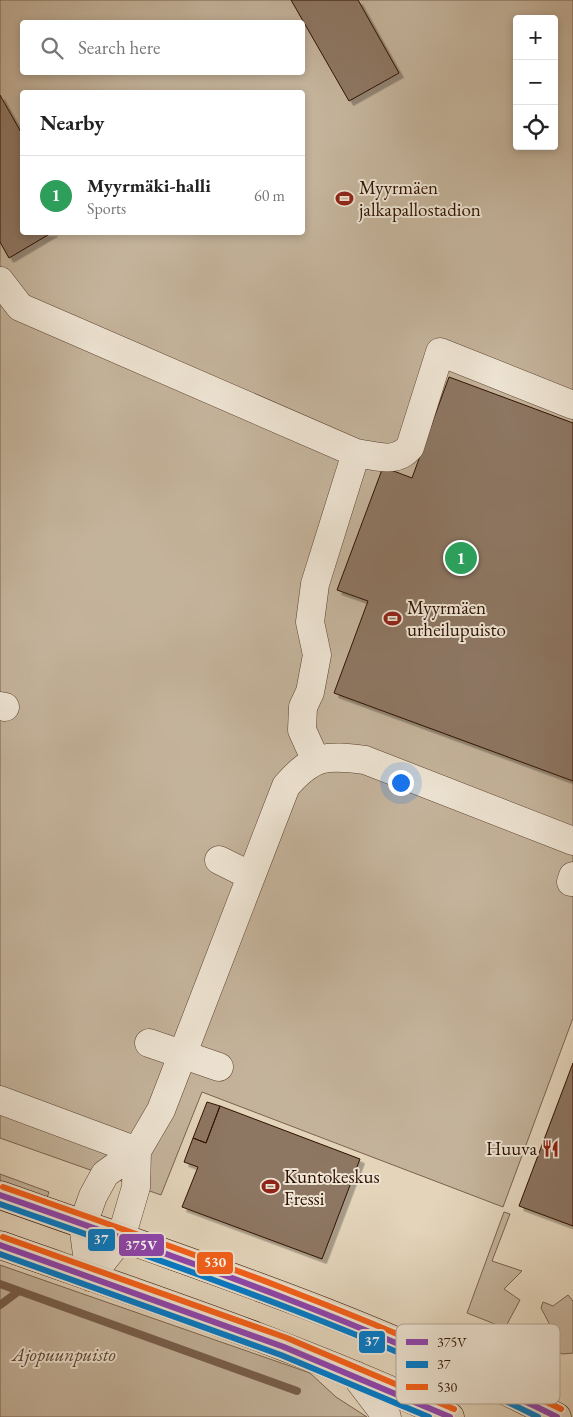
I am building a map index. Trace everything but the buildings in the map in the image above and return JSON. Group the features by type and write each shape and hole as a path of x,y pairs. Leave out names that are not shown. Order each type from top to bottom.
{"main road":[{"path":"0,1195 235,1277 396,1341"},
{"path":"0,1245 355,1375 396,1393"},
{"path":"421,1404 450,1417"},
{"path":"532,1404 557,1417"}],"street":[{"path":"0,281 20,307 356,453 393,459 403,455 410,447 440,352 573,405"},
{"path":"316,761 302,730 303,708 310,692 316,655 310,622 314,584 356,453"},
{"path":"90,1277 83,1224 93,1196 105,1174 137,1151 161,1110 286,786 302,768 316,761 339,757 365,760 573,840"},
{"path":"219,860 252,876"},
{"path":"149,1043 219,1067"},
{"path":"0,1100 137,1151"},
{"path":"90,1277 121,1238 136,1187 137,1151"},
{"path":"355,1375 387,1417"}],"green space":[{"name":"Myyrmäen urheilupuisto","path":"0,0 573,0 573,1018 503,1207 202,1092 161,1195 0,1138"},
{"path":"0,1174 49,1192 47,1198 0,1181"},
{"path":"504,1212 510,1214 492,1261 522,1271 504,1289 520,1300 507,1324 495,1324 467,1313"},
{"name":"Ajopuunpuisto","path":"0,1265 310,1373 336,1397 367,1417 0,1417"},
{"path":"568,1295 573,1301 573,1353 560,1353 560,1324 550,1324 541,1308 543,1302 553,1306"}],"waterway":[{"path":"0,1284 297,1391"},
{"path":"0,1305 19,1291"}],"transit line":[{"name":"530","path":"3,1187 285,1289 396,1334"},
{"name":"375V","path":"0,1195 282,1297 396,1343"},
{"name":"37","path":"0,1204 205,1277 396,1351"},
{"name":"530","path":"3,1237 287,1338 396,1384"},
{"name":"375V","path":"0,1245 284,1347 396,1394"},
{"name":"37","path":"0,1254 281,1355 396,1403"},
{"name":"37","path":"398,1404 429,1417"},
{"name":"375V","path":"419,1404 450,1417"},
{"name":"530","path":"442,1404 454,1409"},
{"name":"37","path":"512,1404 538,1417"},
{"name":"375V","path":"530,1404 557,1417"},
{"name":"530","path":"551,1404 561,1409"}],"place":[{"name":"Myyrmäen jalkapallostadion","path":"345,198"},
{"name":"Myyrmäki-halli","path":"461,558"},
{"name":"Myyrmäen urheilupuisto","path":"393,618"},
{"name":"Huuva","path":"551,1148"},
{"name":"Kuntokeskus Fressi","path":"270,1187"}]}
